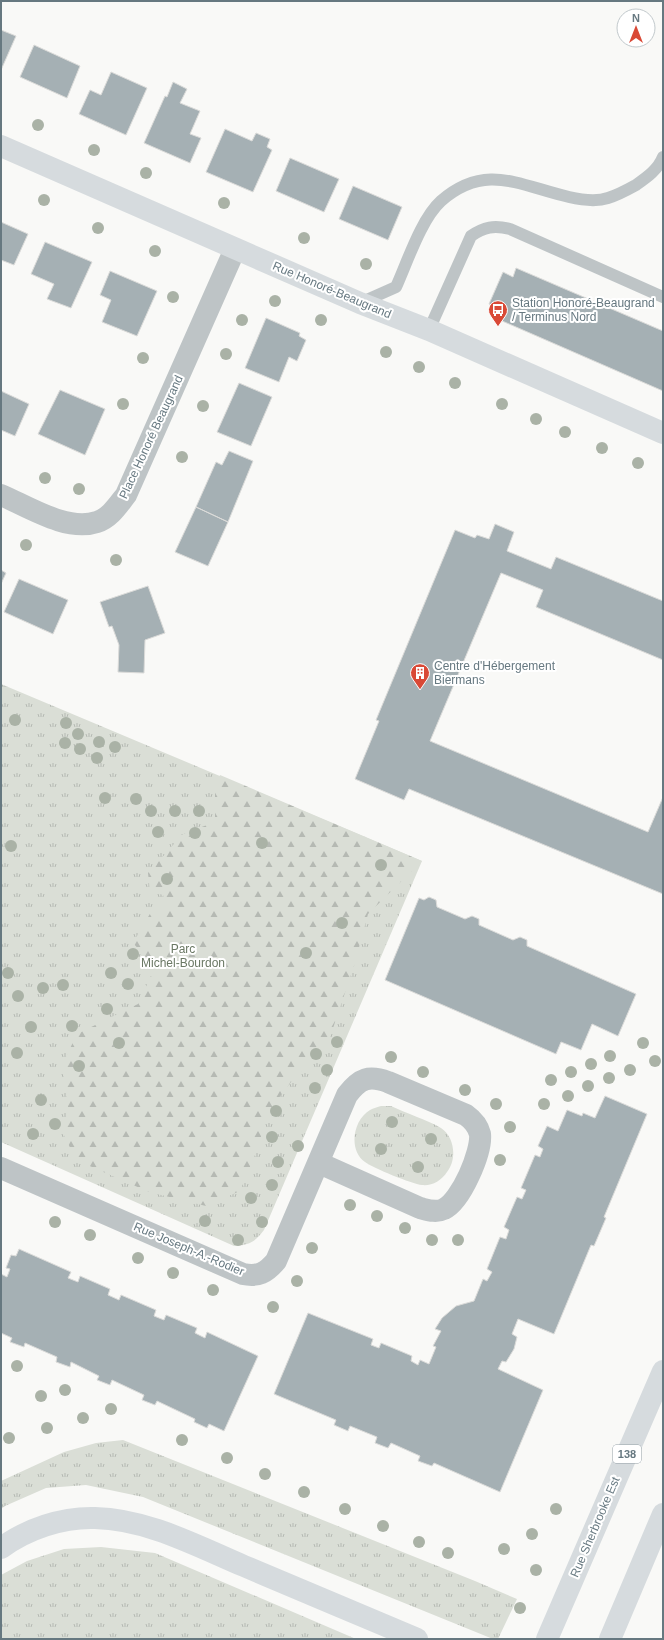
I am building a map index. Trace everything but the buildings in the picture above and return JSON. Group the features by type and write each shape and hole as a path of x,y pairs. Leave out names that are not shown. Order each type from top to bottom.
{"main road":[{"name":"Rue Honoré-Beaugrand","path":"1,146 235,249 360,303 429,330 663,433"},
{"name":"Rue Sherbrooke Est","path":"547,1639 663,1370"},
{"path":"610,1639 663,1514"},
{"path":"1,1548 30,1532 64,1521 94,1518 130,1522 179,1538 417,1639"}],"street":[{"name":"Place Honoré Beaugrand","path":"1,495 61,522 79,525 98,522 114,511 126,495 235,249"},
{"name":"Rue Joseph-A.-Rodier","path":"1,1168 243,1274 253,1276 262,1274 276,1261 347,1095 355,1084 365,1079 377,1078 388,1082 466,1115 474,1122 479,1133 480,1144 474,1163 458,1196 451,1205 442,1210 432,1211 420,1208 318,1163"}],"lane":[{"path":"360,303 396,287 423,227 440,202 460,187 482,180 506,180 584,200 608,199 627,190 648,177 663,158"},
{"path":"429,330 471,236 488,227 498,226 510,228 663,297"}],"green space":[{"name":"Parc Michel-Bourdon","path":"1,684 422,861 264,1230 251,1242 244,1245 234,1246 1,1142"},
{"path":"220,775 422,861 368,914 354,966 328,1043 291,1082 264,1117 260,1143 240,1191 206,1206 149,1192 76,1160 63,1133 68,1106 62,1065 77,1034 138,1004 155,967 133,943 151,912 166,906 163,895 150,891 148,873 183,834 215,822 215,789"},
{"path":"381,1106 391,1106 429,1122 446,1132 452,1143 453,1155 450,1167 445,1175 433,1184 417,1184 376,1168 365,1162 360,1157 356,1150 355,1143 356,1128 364,1115 371,1109"},
{"path":"123,1440 517,1599 498,1639 493,1639 143,1497 86,1485 46,1488 1,1509 1,1481 64,1452 96,1443"},
{"path":"101,1547 155,1553 356,1639 1,1639 1,1575 27,1561 64,1549"}],"place":[{"name":"Station Honoré-Beaugrand / Terminus Nord","path":"498,327"},
{"name":"Centre d'Hébergement Biermans","path":"420,690"}]}
